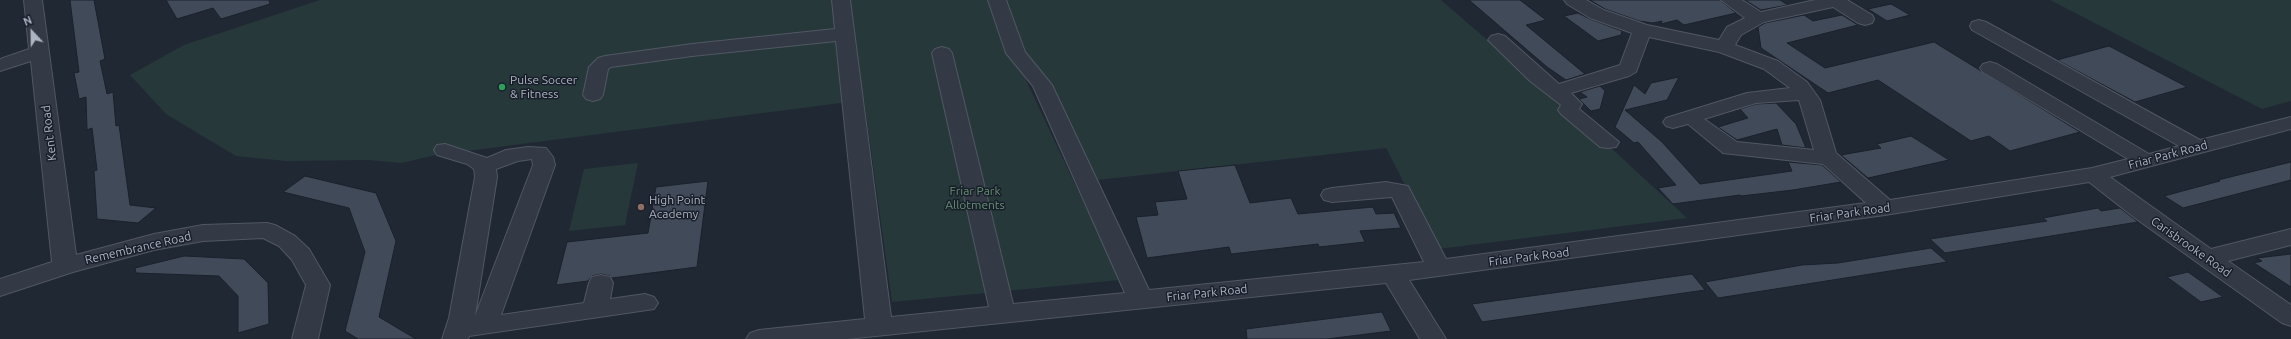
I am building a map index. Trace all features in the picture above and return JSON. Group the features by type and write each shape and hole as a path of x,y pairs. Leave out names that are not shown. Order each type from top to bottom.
{"street":[{"name":"Kent Road","path":"33,0 65,266"},
{"path":"841,0 879,326"},
{"path":"997,0 1016,53 1042,85 1141,300"},
{"path":"1573,0 1597,14 1642,30 1724,46 1771,65 1788,76 1810,100 1824,149 1829,158 1885,208"},
{"path":"1730,0 1758,18"},
{"path":"1724,46 1734,31 1758,18 1835,1 1865,19"},
{"path":"1979,26 2198,148"},
{"path":"1556,91 1622,72 1629,68 1642,30"},
{"path":"593,95 599,67 605,62 692,50 845,34"},
{"path":"1498,40 1537,77 1572,104 1568,110 1608,142"},
{"path":"0,65 39,52"},
{"path":"942,53 1003,313"},
{"path":"1990,68 2146,161"},
{"path":"1673,122 1754,97 1805,93"},
{"name":"Friar Park Road","path":"759,339 1393,274 1885,208 2093,175 2291,123"},
{"path":"1698,124 1731,148 1777,152 1812,158 1829,158"},
{"path":"445,150 475,158 485,166"},
{"path":"484,326 544,165 542,157 538,153 528,153 514,155 485,166"},
{"path":"485,166 485,184 469,282 457,334 484,326 645,303"},
{"name":"Carisbrooke Road","path":"2093,175 2291,317"},
{"path":"1332,195 1386,189 1400,191 1439,268"},
{"name":"Remembrance Road","path":"0,288 65,266 154,242 203,233 267,230 287,241 301,255 318,285 305,339"},
{"path":"2207,258 2291,237"},
{"path":"1393,274 1433,339"},
{"path":"596,310 601,283"}],"green space":[{"name":"Pulse Soccer & Fitness","path":"320,0 993,0 1016,65 1025,78 1120,280 892,302 864,100 436,155 401,163 369,160 286,161 236,156 166,114 130,75 184,45"},
{"path":"1002,0 1441,0 1586,125 1687,218 1438,249 1386,148 1097,180 1041,74 1023,52"},
{"path":"2050,0 2291,0 2291,101 2262,109"},
{"path":"638,163 625,225 569,231 584,169"}],"building":[{"path":"70,0 94,0 105,59 100,61 107,94 113,92 116,126 119,125 130,205 156,208 138,223 97,219 94,171 97,170 92,128 87,130 86,97 79,99 74,73 79,72"},
{"path":"166,0 269,0 270,4 221,19 213,8 177,19"},
{"path":"1469,0 1520,0 1546,20 1526,25 1585,74 1566,80 1547,67"},
{"path":"1590,0 1720,0 1736,13 1684,25 1677,20 1661,24 1662,21 1653,23 1639,21 1605,9"},
{"path":"1745,0 1780,0 1788,5 1761,10"},
{"path":"1891,4 1910,15 1887,21 1868,9"},
{"path":"1578,13 1622,31 1621,35 1598,41 1564,16"},
{"path":"1804,15 1813,21 1842,15 1858,25 1787,43 1825,68 1934,42 2080,132 2010,151 1989,136 1971,141 1878,80 1828,93 1761,48 1758,27 1765,23"},
{"path":"2109,46 2187,87 2135,102 2057,60"},
{"path":"1679,77 1667,100 1625,110 1662,142 1700,184 1792,171 1788,162 1822,165 1841,182 1793,190 1673,204 1658,188 1676,185 1638,142 1634,143 1615,127 1634,85 1645,94 1651,83"},
{"path":"1600,86 1605,91 1600,109 1591,111 1579,99 1587,97 1580,92"},
{"path":"1776,103 1796,124 1806,148 1782,145 1777,129 1737,140 1718,127 1748,118 1740,109 1756,104"},
{"path":"1911,136 1949,160 1868,178 1841,155 1881,148 1877,144"},
{"path":"2291,162 2291,180 2183,208 2164,196 2220,181 2218,180"},
{"path":"1235,165 1250,203 1291,198 1298,214 1373,207 1376,214 1394,213 1401,228 1360,231 1365,242 1319,247 1318,244 1231,254 1229,247 1147,258 1136,217 1158,215 1155,202 1187,199 1178,171"},
{"path":"305,176 376,193 396,241 379,317 416,339 358,339 345,331 365,252 349,208 283,192"},
{"path":"708,181 697,267 612,278 601,274 592,276 588,281 556,285 567,242 648,233 656,187"},
{"path":"2098,208 2101,211 2120,208 2138,222 1945,253 1930,239 2047,221 2043,218"},
{"path":"1931,248 1947,262 1718,298 1705,282 1802,265 1838,263"},
{"path":"2291,254 2291,287 2254,263 2262,261 2257,258"},
{"path":"184,256 244,259 268,283 269,324 238,333 238,296 219,276 136,273 135,268"},
{"path":"2188,272 2223,297 2201,302 2167,277"},
{"path":"1692,274 1705,290 1482,322 1472,304"},
{"path":"1382,312 1391,331 1327,339 1247,339 1246,329"}],"place":[{"name":"Pulse Soccer & Fitness","path":"502,87"},
{"name":"High Point Academy","path":"641,207"}],"park label":[{"name":"Friar Park Allotments","path":"975,198"}]}
